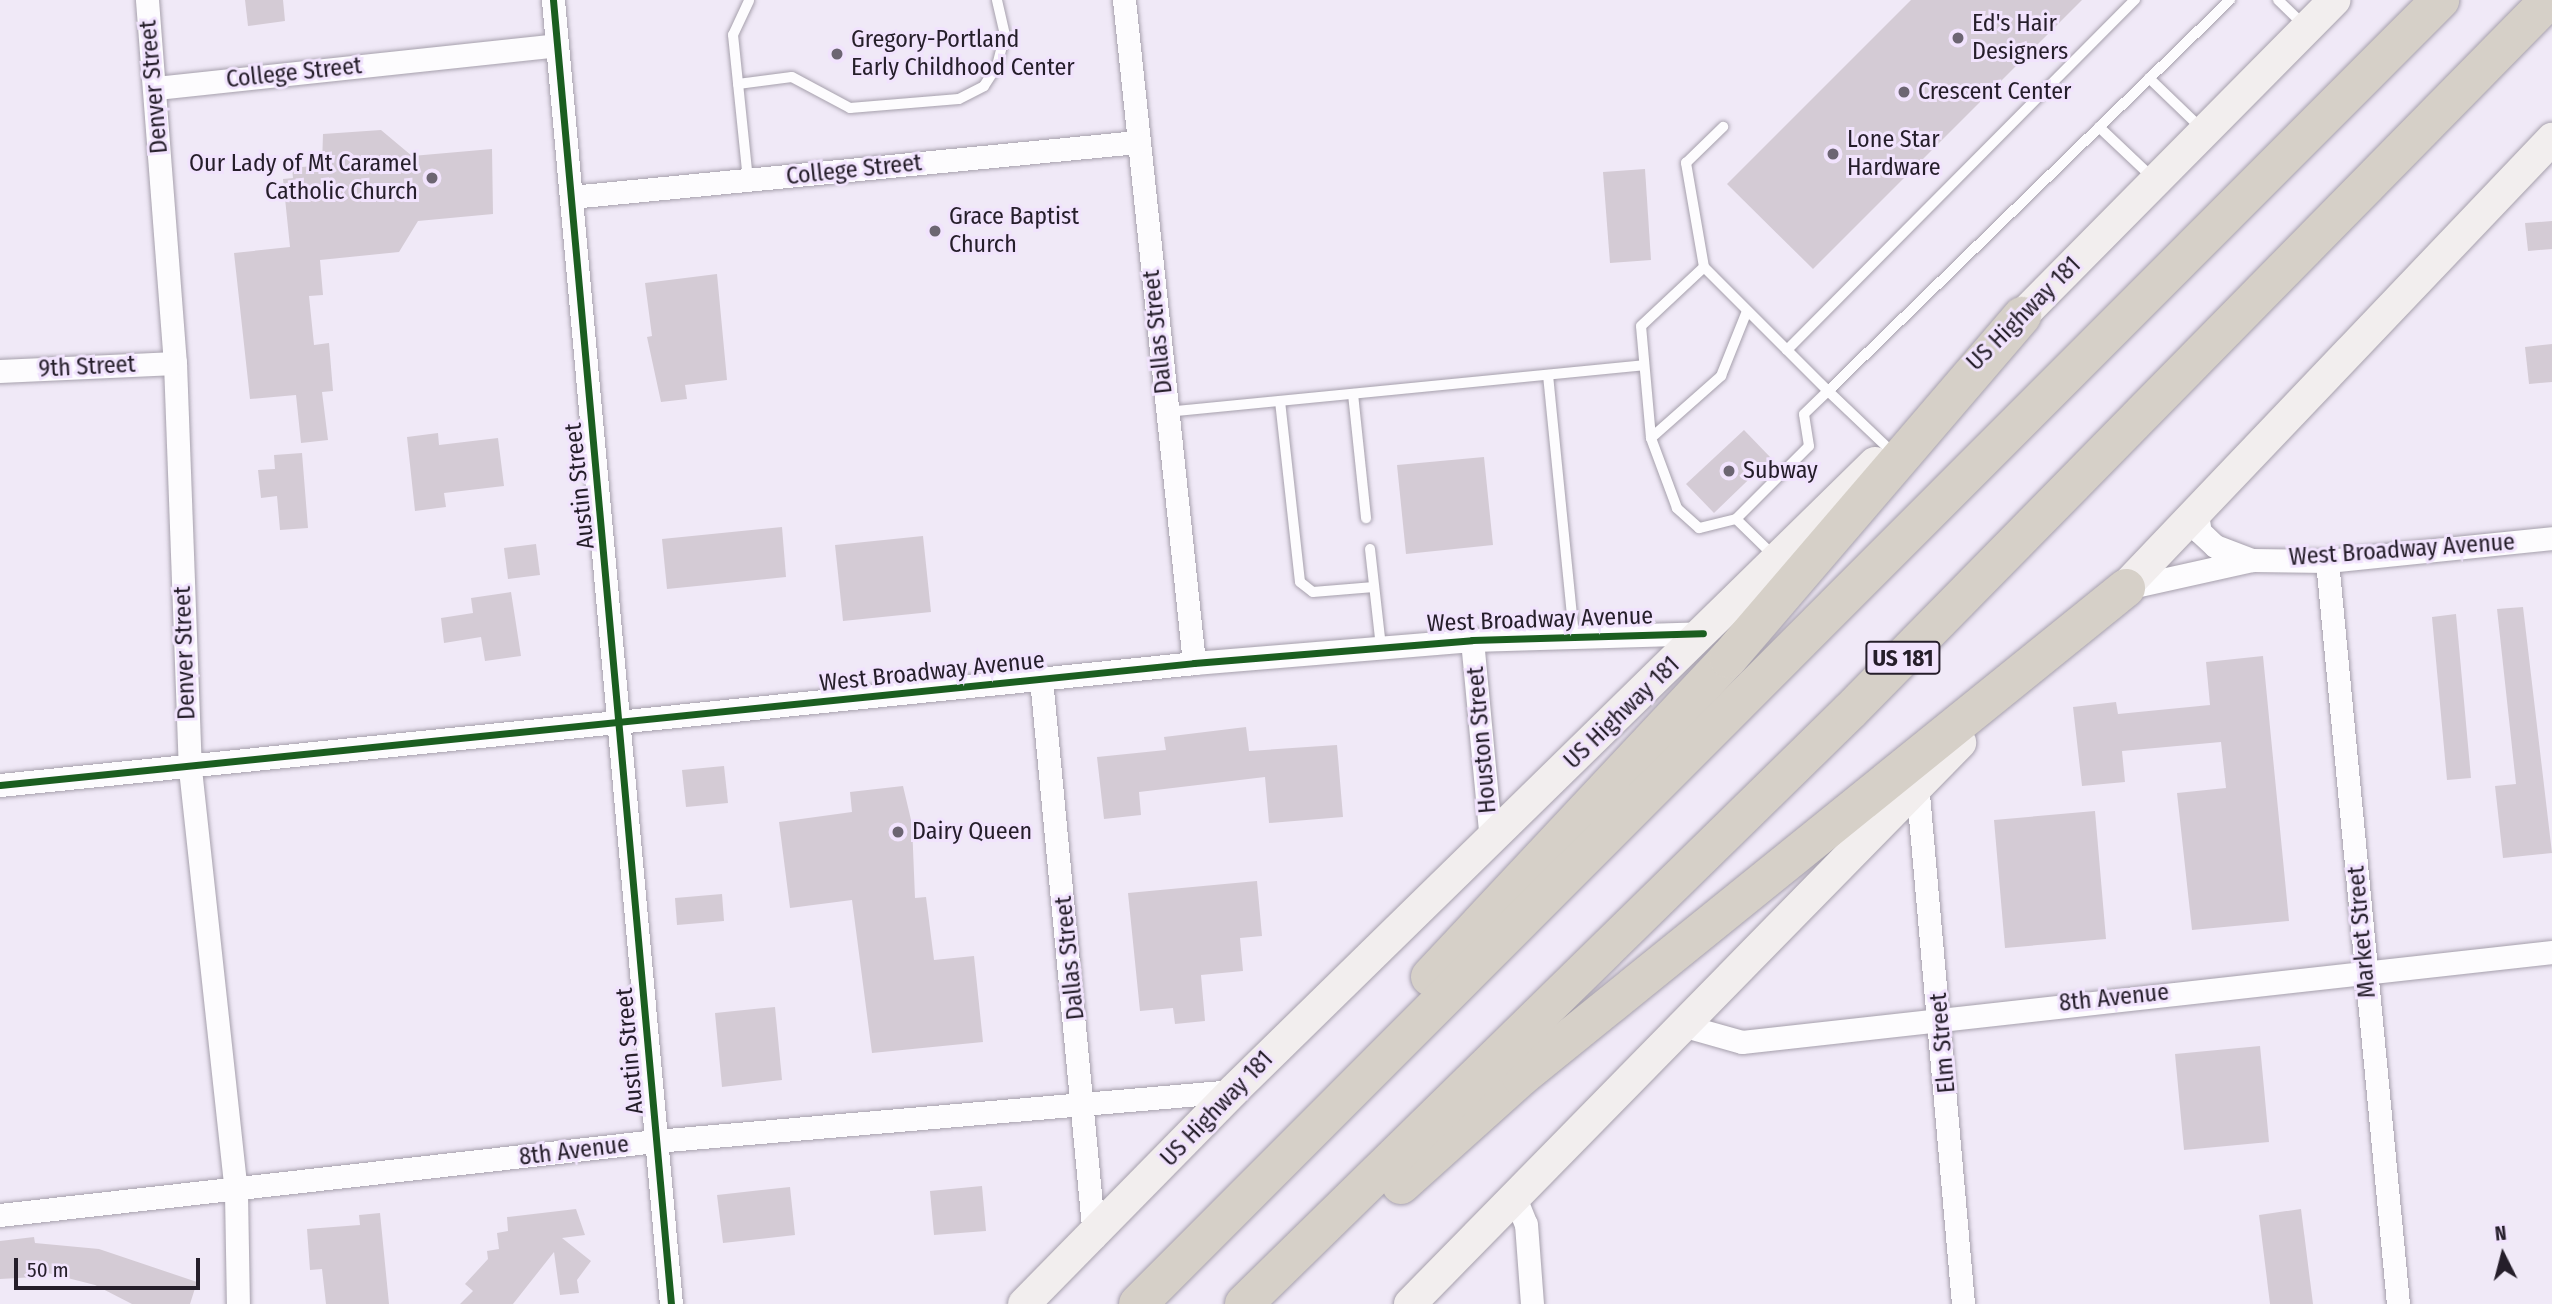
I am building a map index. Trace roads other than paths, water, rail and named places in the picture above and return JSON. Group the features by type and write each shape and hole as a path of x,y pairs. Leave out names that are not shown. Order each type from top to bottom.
{"highway":[{"path":"1138,1304 2440,0"},
{"name":"US 181","path":"1244,1304 1850,711 2549,0"},
{"path":"1124,1304 1728,659 2022,316"},
{"path":"1270,1304 1521,1077 2126,588"}],"main road":[{"name":"US Highway 181","path":"1024,1304 1094,1237 1233,1091 1703,634 1889,449 2335,0"},
{"path":"1410,1304 1678,1024 1917,783 2126,588 2552,139"}],"street":[{"name":"Denver Street","path":"147,0 156,88 175,363 190,769 236,1193 237,1304"},
{"name":"Austin Street","path":"553,0 622,726 671,1304"},
{"name":"Dallas Street","path":"1124,0 1194,663"},
{"name":"College Street","path":"156,88 557,45"},
{"name":"College Street","path":"571,197 1137,142"},
{"name":"9th Street","path":"0,371 175,363"},
{"name":"West Broadway Avenue","path":"2197,514 2200,532 2215,546 2252,560"},
{"name":"West Broadway Avenue","path":"2126,588 2252,560 2327,561 2552,538"},
{"name":"Market Street","path":"2327,561 2398,1304"},
{"name":"West Broadway Avenue","path":"0,785 622,726 1194,663 1472,640 1703,634"},
{"name":"Houston Street","path":"1472,640 1491,841"},
{"name":"Dallas Street","path":"1041,679 1085,1100 1094,1237"},
{"name":"Elm Street","path":"1917,783 1941,1015 1963,1304"},
{"name":"8th Avenue","path":"1678,1024 1742,1042 1941,1015 2552,952"},
{"name":"8th Avenue","path":"0,1215 236,1193 656,1141 1085,1100 1233,1091"},
{"path":"1514,1195 1526,1224 1532,1304"}],"lane":[{"path":"748,180 733,35 749,0"},
{"path":"738,84 792,78 850,108 959,99 984,86 997,66 1005,35 997,0"},
{"path":"1787,350 2134,0"},
{"path":"1704,267 1640,326 1651,438 1677,508 1699,528 1736,519 1809,446 1804,414 2230,0"},
{"path":"2278,0 2307,28"},
{"path":"2149,78 2205,132"},
{"path":"1723,127 1686,163 1704,267 1889,449"},
{"path":"2099,127 2156,181"},
{"path":"1651,438 1721,376 1747,311"},
{"path":"1166,412 1644,365"},
{"path":"1548,375 1574,637"},
{"path":"1353,394 1366,518"},
{"path":"1280,401 1300,582 1312,592 1374,587"},
{"path":"1736,519 1778,559"},
{"path":"1370,549 1381,648"}],"place":[{"name":"Ed's Hair Designers","path":"1958,38"},
{"name":"Gregory-Portland Early Childhood Center","path":"837,54"},
{"name":"Crescent Center","path":"1904,92"},
{"name":"Lone Star Hardware","path":"1833,154"},
{"name":"Our Lady of Mt Caramel Catholic Church","path":"432,178"},
{"name":"Grace Baptist Church","path":"935,231"},
{"name":"Subway","path":"1729,471"},
{"name":"Dairy Queen","path":"898,832"}]}
